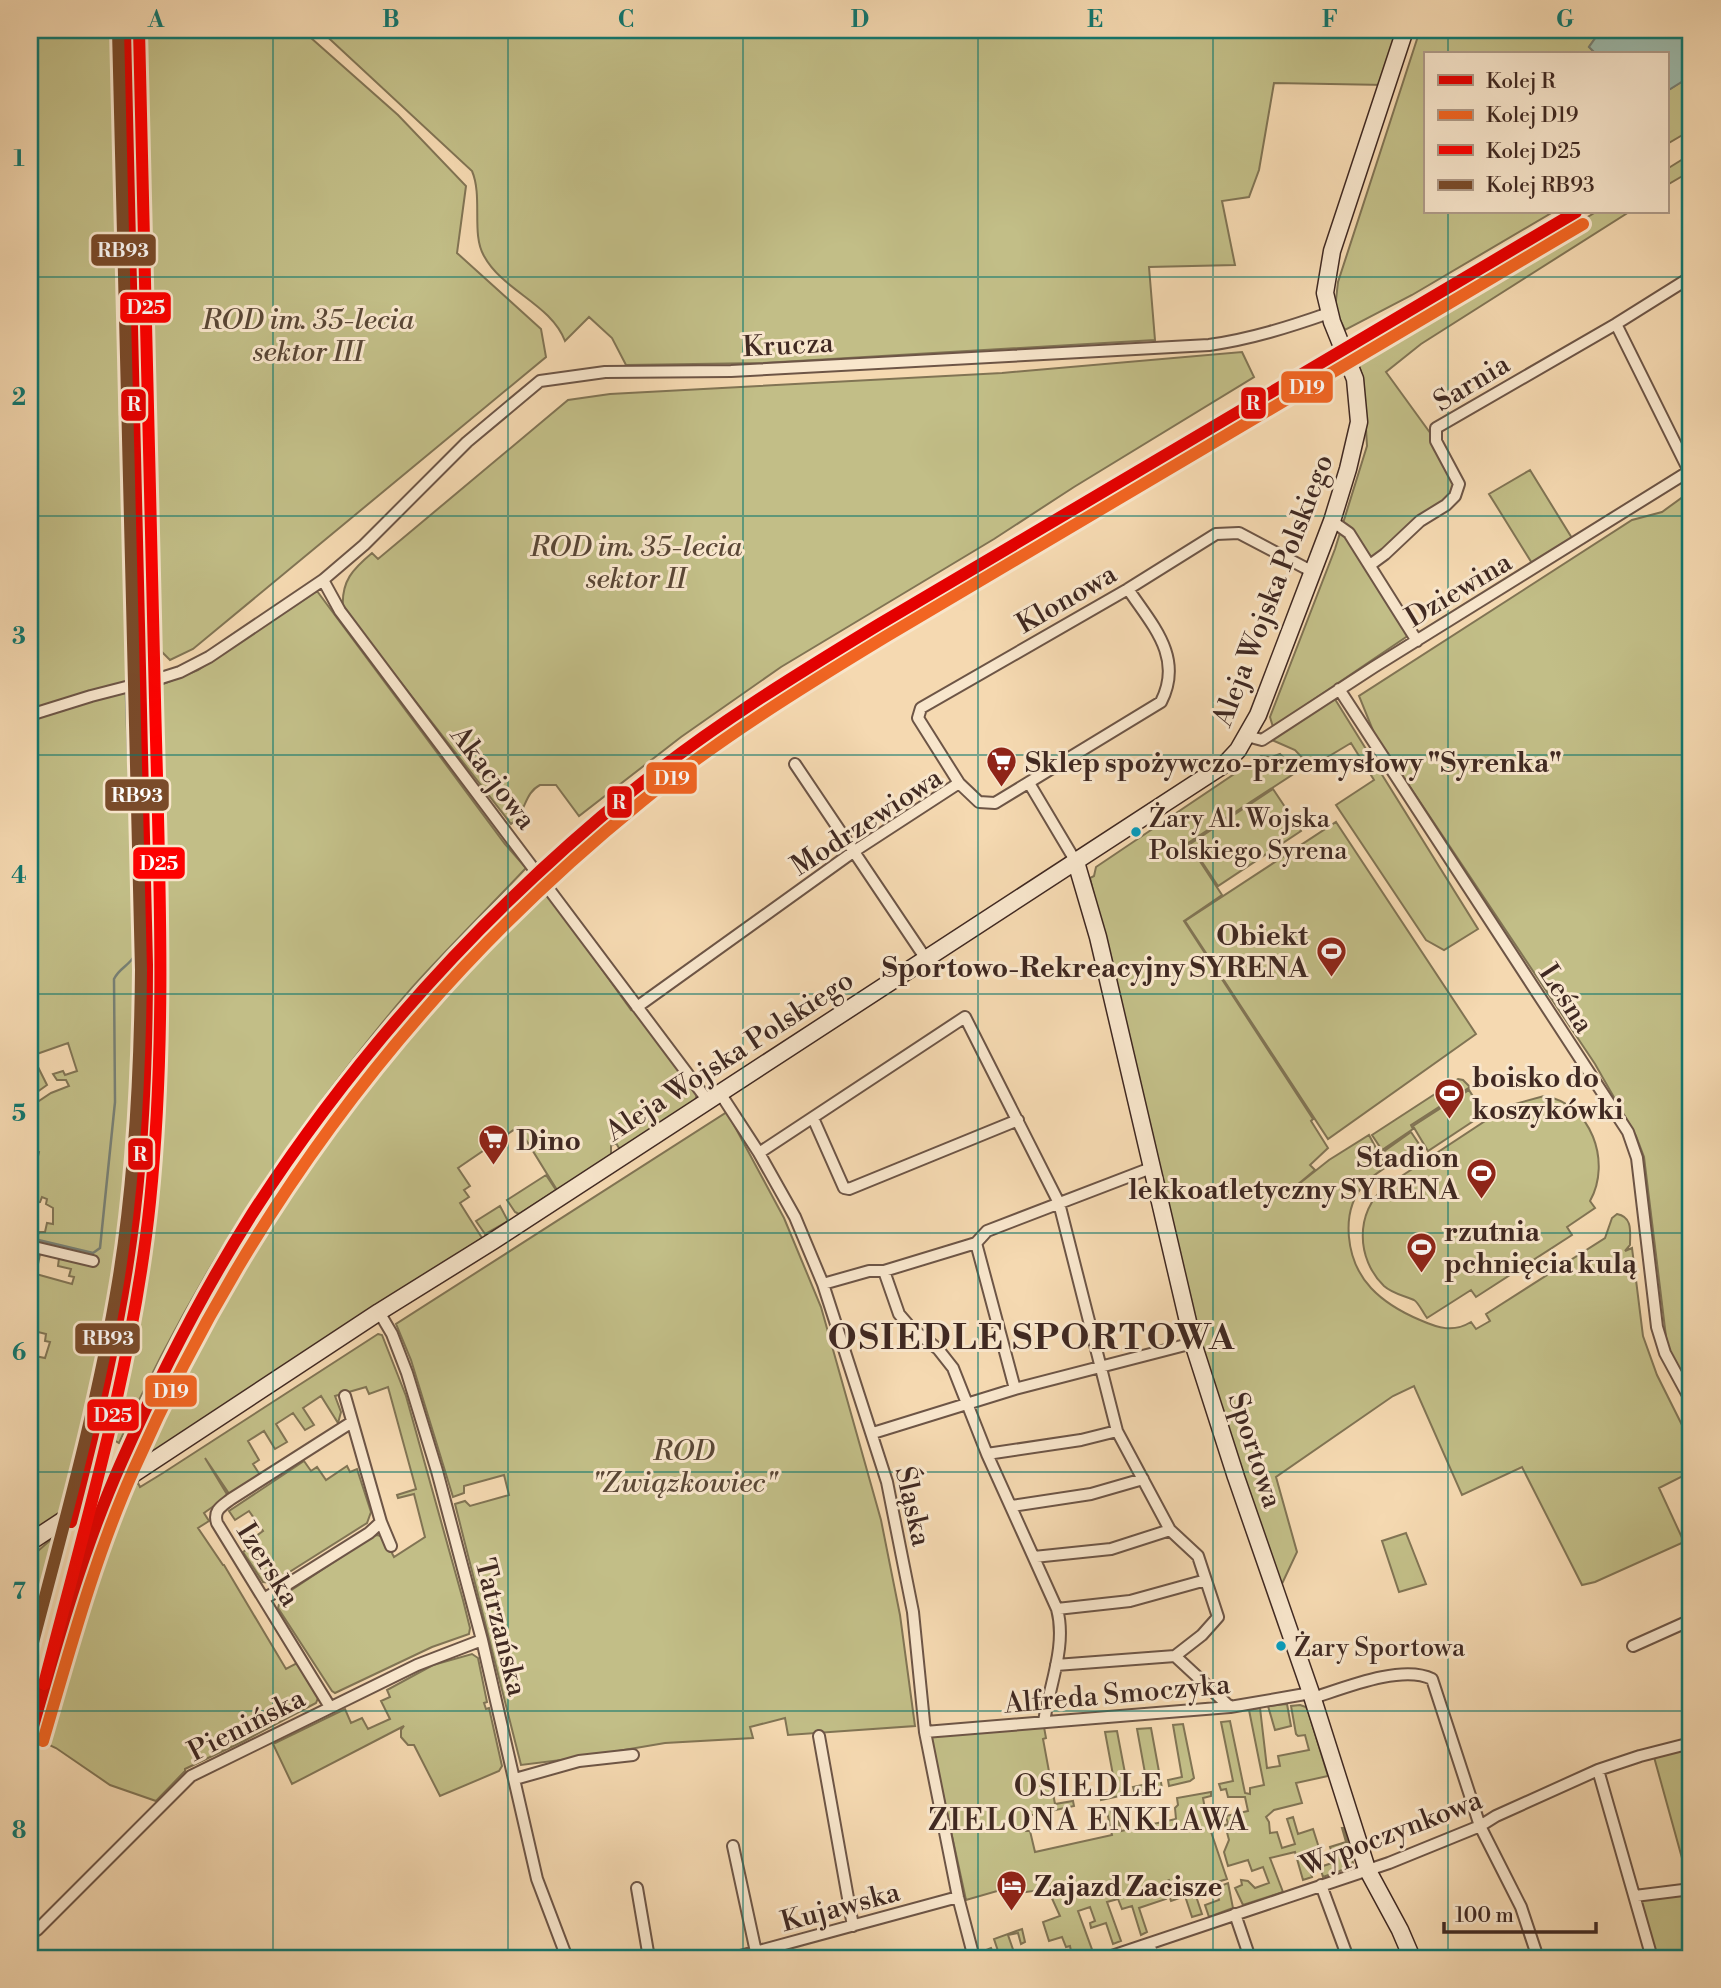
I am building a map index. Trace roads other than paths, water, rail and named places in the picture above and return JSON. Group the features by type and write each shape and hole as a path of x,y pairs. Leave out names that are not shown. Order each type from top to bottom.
{"street":[{"name":"Aleja Wojska Polskiego","path":"30,1542 379,1312 493,1241 1225,764 1247,736 1258,715 1349,469 1360,422 1355,379 1330,317 1325,293 1332,251 1405,30"},
{"name":"Sarnia","path":"1370,565 1420,521 1455,496 1459,484 1436,442 1436,428 1616,324 1691,277"},
{"name":"Krucza","path":"30,715 180,672 209,657 323,580 364,545 467,442 540,381 605,372 731,371 1209,345 1330,317"},
{"path":"1616,324 1690,471"},
{"name":"Dziewina","path":"1247,736 1262,740 1339,689 1690,471"},
{"path":"1332,521 1346,528 1417,640"},
{"name":"Klonowa","path":"959,783 918,718 921,708 1128,589 1216,534 1239,533 1313,572"},
{"name":"Akacjowa","path":"323,580 340,611 637,1007 714,1097"},
{"name":"Modrzewiowa","path":"637,1007 853,852 959,783 979,802 995,803 1161,702 1169,687 1168,651 1128,589"},
{"name":"Leśna","path":"1339,689 1628,1132 1637,1158 1657,1327 1665,1353 1691,1401"},
{"path":"795,764 926,959"},
{"path":"1029,783 1076,862"},
{"name":"Sportowa","path":"1076,862 1098,937 1193,1343 1312,1696 1367,1869 1412,1958"},
{"path":"759,1153 965,1017 1059,1203 1117,1431 1170,1530 1198,1556 1218,1617 1202,1635 1175,1656 1056,1665"},
{"name":"Śląska","path":"714,1097 759,1153 795,1217 823,1284 857,1392 873,1433 887,1482 913,1612 925,1731 958,1897 974,1958"},
{"path":"813,1118 844,1188 849,1189 1018,1120"},
{"path":"823,1284 869,1271 884,1271 976,1243 987,1231 1151,1168"},
{"path":"976,1243 1015,1389"},
{"path":"30,1246 93,1261"},
{"path":"884,1271 899,1314 911,1328 946,1357 953,1368 987,1454 1057,1609 1060,1621 1056,1665 1044,1722"},
{"name":"Tatrzańska","path":"379,1312 407,1373 458,1545 537,1879 567,1958"},
{"path":"873,1433 1015,1389 1193,1343"},
{"path":"345,1396 380,1522 391,1546"},
{"name":"Izerska","path":"330,1707 217,1523 216,1511 352,1422"},
{"path":"987,1454 1081,1440 1117,1431"},
{"path":"1012,1506 1091,1494 1143,1479"},
{"path":"264,1599 369,1533 380,1522"},
{"path":"1034,1557 1111,1549 1170,1530"},
{"path":"1057,1609 1130,1601 1206,1580"},
{"path":"1633,1646 1691,1620"},
{"name":"Pienińska","path":"37,1930 191,1776 433,1657 482,1640"},
{"path":"1175,1656 1230,1707"},
{"name":"Alfreda Smoczyka","path":"925,1731 1230,1707 1312,1696 1377,1677 1416,1675 1432,1679 1480,1826"},
{"path":"818,1736 853,1926"},
{"name":"Wypoczynkowa","path":"1105,1958 1367,1869 1480,1826 1496,1816 1598,1770 1691,1744"},
{"path":"515,1779 579,1761 633,1755"},
{"path":"1598,1770 1652,1958"},
{"path":"1480,1826 1521,1907 1538,1958"},
{"path":"733,1846 756,1952"},
{"path":"1321,1885 1348,1958"},
{"path":"637,1888 649,1958"},
{"path":"1635,1896 1691,1889"},
{"name":"Kujawska","path":"733,1958 958,1897"},
{"path":"1235,1914 1250,1958"},
{"path":"1149,1944 1154,1958"}],"waterway":[{"path":"30,1238 93,1253 100,1248 115,1102 114,979 135,955 126,695"}],"rail line":[{"name":"RB93","path":"30,1654 78,1469 110,1329 129,1205 138,1088 141,970 118,30"},
{"name":"R","path":"71,1522 105,1382 126,1277 139,1172 145,1069 147,965 125,30"},
{"name":"D25","path":"44,1684 106,1445 132,1324 150,1202 159,1077 160,888 139,30"},
{"name":"R","path":"30,1737 71,1598 107,1496 166,1367 216,1274 252,1214 334,1097 379,1041 474,935 525,885 632,791 722,724 784,683 1573,214"},
{"name":"D19","path":"43,1741 84,1603 120,1502 180,1372 231,1279 287,1190 347,1105 413,1023 484,946 560,872 641,802 760,715 885,637 1583,224"}],"place":[{"name":"Sklep spożywczo-przemysłowy \"Syrenka\"","path":"1002,789"},
{"name":"Żary Al. Wojska Polskiego Syrena","path":"1136,832"},
{"name":"Obiekt Sportowo-Rekreacyjny SYRENA","path":"1331,978"},
{"name":"boisko do koszykówki","path":"1449,1120"},
{"name":"Dino","path":"493,1167"},
{"name":"Stadion lekkoatletyczny SYRENA","path":"1482,1200"},
{"name":"rzutnia pchnięcia kulą","path":"1421,1274"},
{"name":"Żary Sportowa","path":"1281,1646"},
{"name":"Zajazd Zacisze","path":"1011,1913"}],"district":[{"name":"OSIEDLE SPORTOWA","path":"1032,1337"},
{"name":"OSIEDLE ZIELONA ENKLAWA","path":"1089,1803"}],"park label":[{"name":"ROD im. 35-lecia sektor III","path":"308,335"},
{"name":"ROD im. 35-lecia sektor II","path":"636,562"},
{"name":"ROD \"Związkowiec\"","path":"684,1466"}]}
